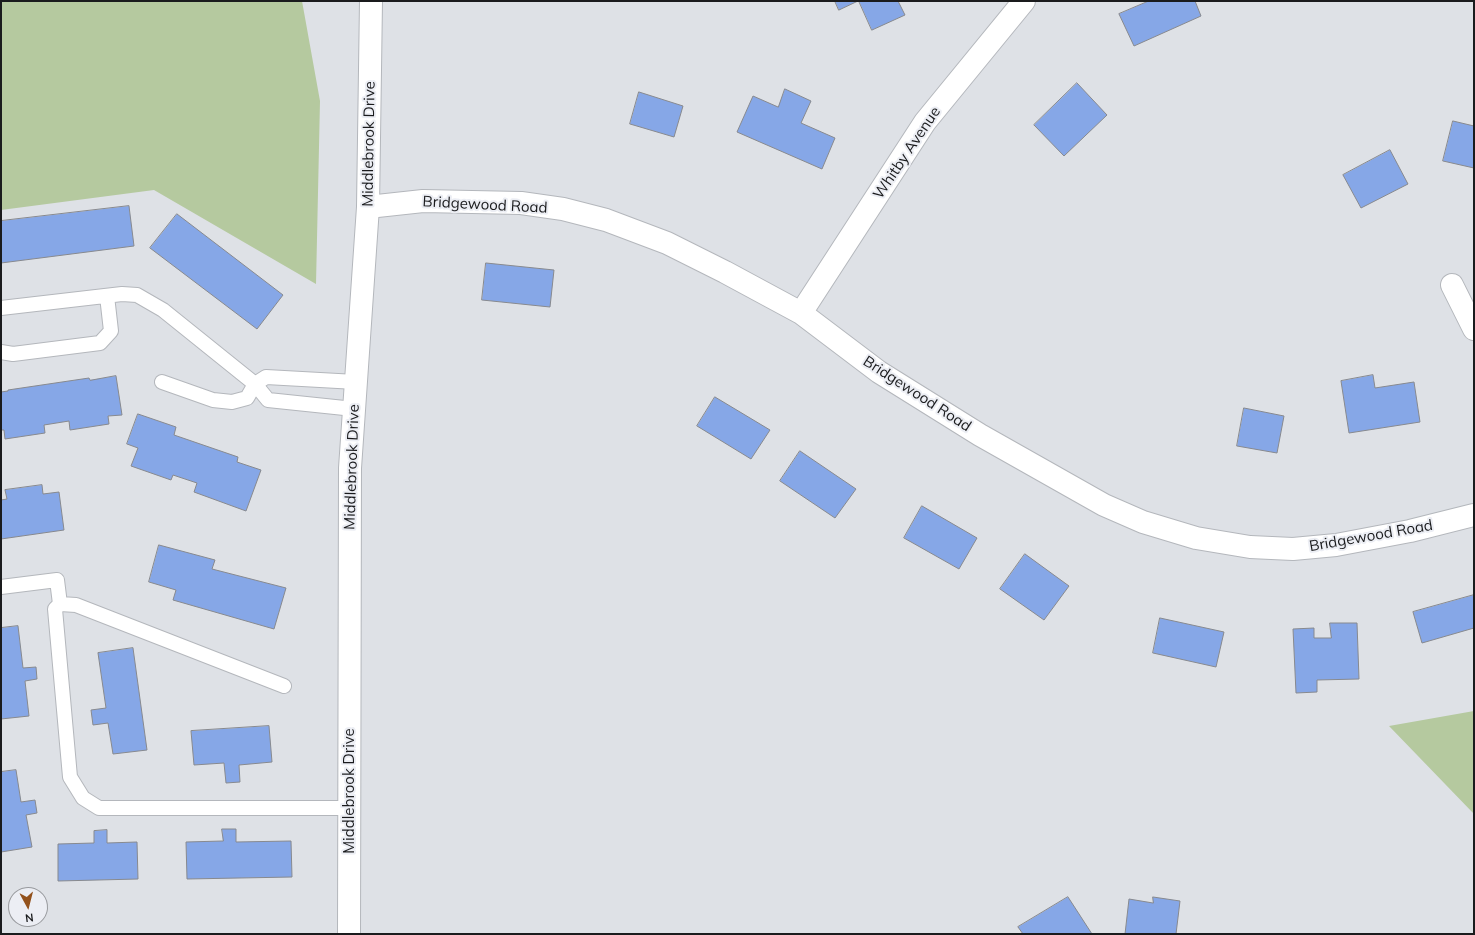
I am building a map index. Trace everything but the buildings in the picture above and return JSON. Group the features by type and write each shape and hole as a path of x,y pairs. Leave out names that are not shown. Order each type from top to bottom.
{"street":[{"name":"Middlebrook Drive","path":"349,934 350,468 368,207 371,1"},
{"name":"Whitby Avenue","path":"801,314 925,122 1024,1"},
{"name":"Bridgewood Road","path":"368,207 423,201 521,203 563,209 606,220 667,244 725,272 801,314 879,372 980,435 1104,504 1144,522 1196,538 1250,547 1293,549 1336,545 1410,531 1474,515"},
{"path":"1452,285 1474,329"}],"lane":[{"path":"1,308 122,294 137,295 163,310 255,384 268,400 354,409"},
{"path":"1,352 13,354 100,343 111,331 107,296"},
{"path":"162,382 213,400 232,402 247,398 255,384 266,377 356,382"},
{"path":"1,587 57,580 60,604"},
{"path":"284,686 76,605 60,604 55,609 70,776 83,798 99,808 349,808"}],"green space":[{"path":"1,1 302,1 320,101 316,284 154,190 1,210"},
{"path":"1474,711 1474,814 1389,726"}]}
